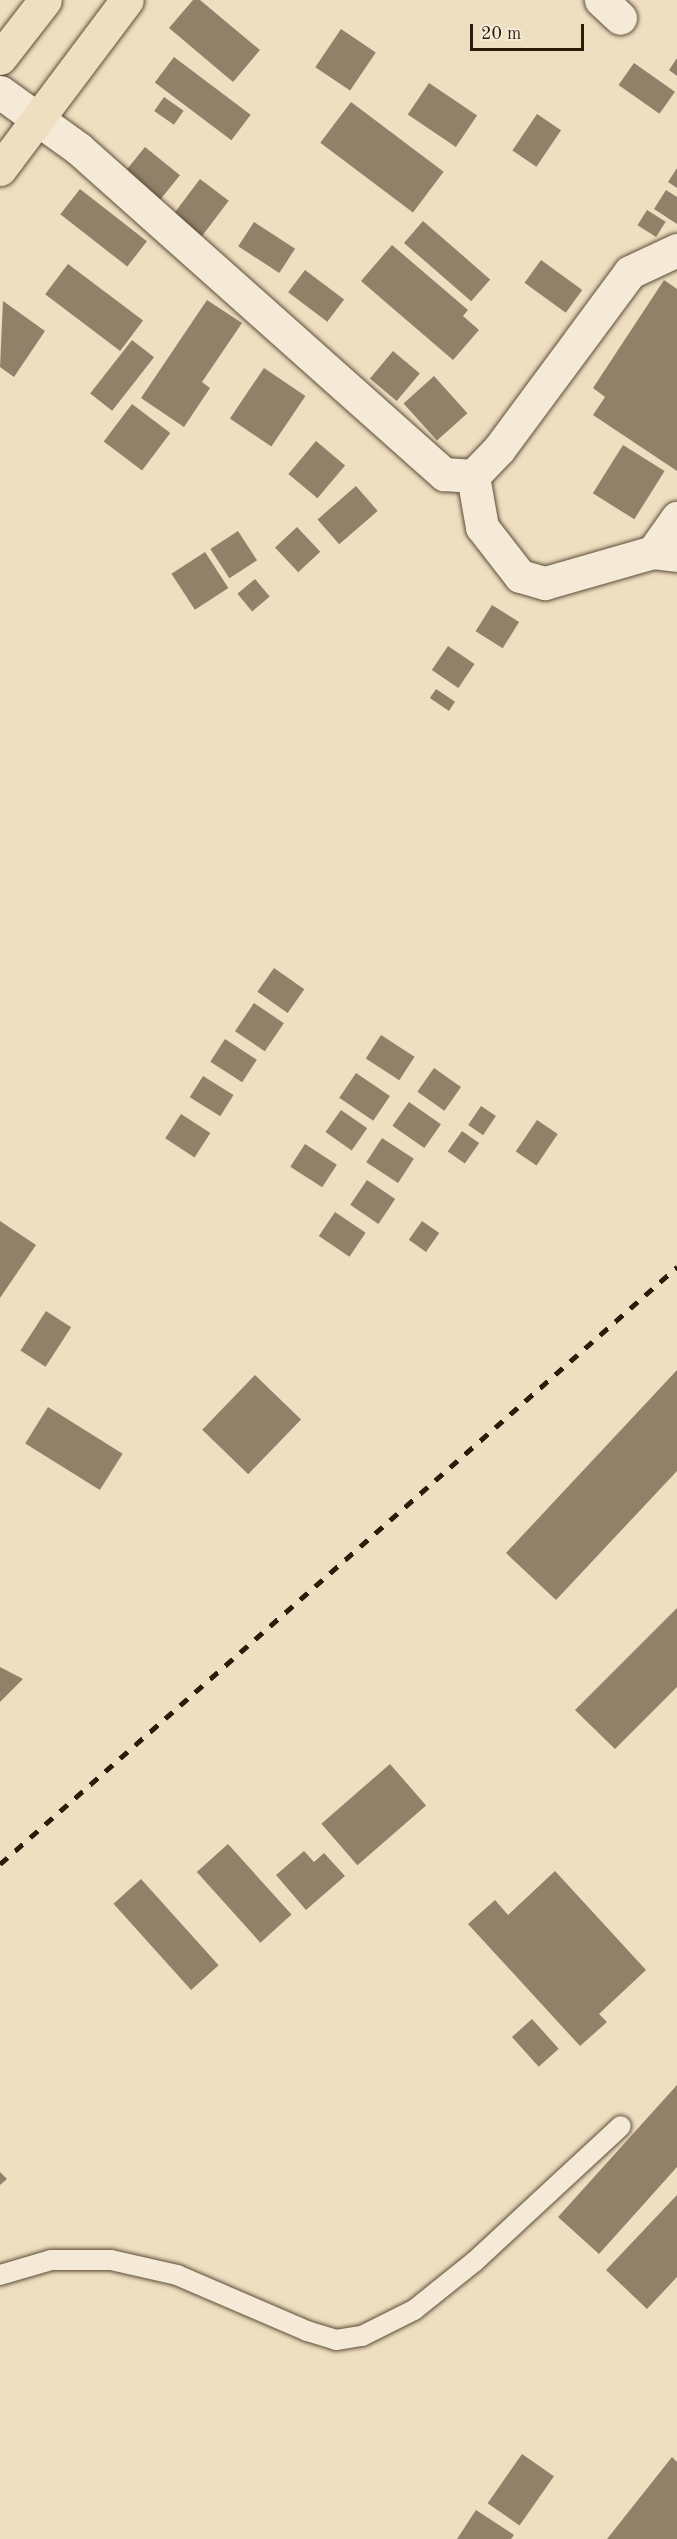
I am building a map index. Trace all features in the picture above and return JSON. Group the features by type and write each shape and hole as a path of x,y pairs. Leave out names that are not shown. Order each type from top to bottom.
{"main road":[{"path":"0,58 45,0"},
{"path":"0,169 127,0"}],"street":[{"path":"0,92 79,149 444,474 473,476"},
{"path":"473,476 499,449 630,272 677,250"},
{"path":"473,476 482,527 520,576 545,584 665,554 677,518"}],"lane":[{"path":"0,2275 51,2260 111,2260 177,2275 336,2340 362,2336 414,2310 474,2262 621,2126"}],"building":[{"path":"193,0 200,0 260,50 233,82 169,28"},
{"path":"341,29 376,52 350,91 315,67"},
{"path":"174,57 251,115 231,140 155,83"},
{"path":"677,58 677,76 669,70"},
{"path":"634,63 675,92 659,114 619,85"},
{"path":"429,83 477,115 456,147 408,115"},
{"path":"164,97 184,111 174,125 154,111"},
{"path":"351,102 444,172 413,213 320,143"},
{"path":"537,114 561,130 536,167 512,150"},
{"path":"145,147 180,175 157,203 122,175"},
{"path":"677,168 677,188 668,182"},
{"path":"200,179 229,201 202,237 173,215"},
{"path":"80,189 147,241 127,267 60,214"},
{"path":"666,190 677,197 677,224 654,209"},
{"path":"647,210 666,222 656,237 637,225"},
{"path":"423,221 490,279 471,301 404,243"},
{"path":"254,222 295,249 279,273 238,246"},
{"path":"392,245 468,310 463,316 479,330 453,360 361,281"},
{"path":"541,260 582,290 566,313 525,283"},
{"path":"68,264 143,321 120,351 45,294"},
{"path":"305,270 344,299 327,322 288,292"},
{"path":"664,280 677,289 677,471 593,415 605,397 593,388"},
{"path":"207,300 242,323 202,382 210,388 184,427 141,398"},
{"path":"3,301 45,331 14,377 0,367"},
{"path":"132,340 154,357 112,411 90,394"},
{"path":"393,351 420,373 397,401 370,379"},
{"path":"264,368 305,396 271,447 230,419"},
{"path":"434,376 467,413 437,441 404,403"},
{"path":"132,404 170,433 142,470 104,442"},
{"path":"316,441 345,465 317,498 288,474"},
{"path":"623,445 665,471 634,519 593,493"},
{"path":"356,486 378,511 339,544 318,519"},
{"path":"297,527 320,552 298,572 275,547"},
{"path":"238,531 257,560 229,578 210,549"},
{"path":"205,552 228,588 195,610 171,574"},
{"path":"255,579 270,597 252,611 237,594"},
{"path":"492,605 519,622 503,648 476,631"},
{"path":"448,646 475,664 458,688 432,670"},
{"path":"436,689 455,702 449,711 430,698"},
{"path":"274,968 304,989 288,1013 257,992"},
{"path":"254,1003 284,1023 265,1051 235,1031"},
{"path":"381,1035 415,1057 399,1080 366,1058"},
{"path":"225,1039 257,1060 242,1082 210,1062"},
{"path":"434,1068 461,1087 444,1111 417,1092"},
{"path":"356,1073 390,1096 373,1121 339,1098"},
{"path":"203,1076 234,1095 220,1116 190,1097"},
{"path":"409,1102 441,1124 424,1148 392,1126"},
{"path":"481,1106 496,1116 483,1135 468,1125"},
{"path":"341,1110 367,1128 352,1150 326,1132"},
{"path":"181,1114 210,1133 195,1157 165,1138"},
{"path":"537,1120 558,1134 536,1165 516,1152"},
{"path":"462,1131 479,1143 465,1164 448,1151"},
{"path":"382,1138 414,1159 398,1183 366,1162"},
{"path":"305,1144 337,1165 322,1187 290,1167"},
{"path":"367,1180 395,1199 378,1224 350,1205"},
{"path":"335,1212 366,1233 349,1257 319,1236"},
{"path":"0,1221 36,1245 0,1298"},
{"path":"422,1221 439,1233 426,1252 409,1240"},
{"path":"46,1311 71,1327 46,1367 20,1350"},
{"path":"677,1370 677,1471 556,1600 506,1553"},
{"path":"255,1375 301,1419 248,1474 202,1430"},
{"path":"48,1407 123,1454 100,1490 25,1443"},
{"path":"677,1608 677,1687 615,1749 575,1710"},
{"path":"0,1667 23,1679 0,1702"},
{"path":"390,1764 426,1806 357,1865 321,1824"},
{"path":"228,1844 292,1915 260,1943 197,1872"},
{"path":"304,1851 314,1862 324,1853 345,1876 306,1910 276,1875"},
{"path":"555,1871 646,1970 599,2014 607,2022 580,2046 468,1924 495,1900 508,1915"},
{"path":"141,1879 219,1965 191,1990 114,1904"},
{"path":"532,2019 559,2049 539,2067 512,2037"},
{"path":"677,2085 677,2167 599,2254 558,2217"},
{"path":"0,2172 7,2179 0,2185"},
{"path":"677,2195 677,2277 647,2309 606,2270"},
{"path":"522,2454 554,2476 520,2526 488,2503"},
{"path":"672,2457 677,2462 677,2539 607,2539"},
{"path":"476,2510 514,2535 511,2539 457,2539"}],"railway":[{"path":"0,1864 677,1267"}]}
